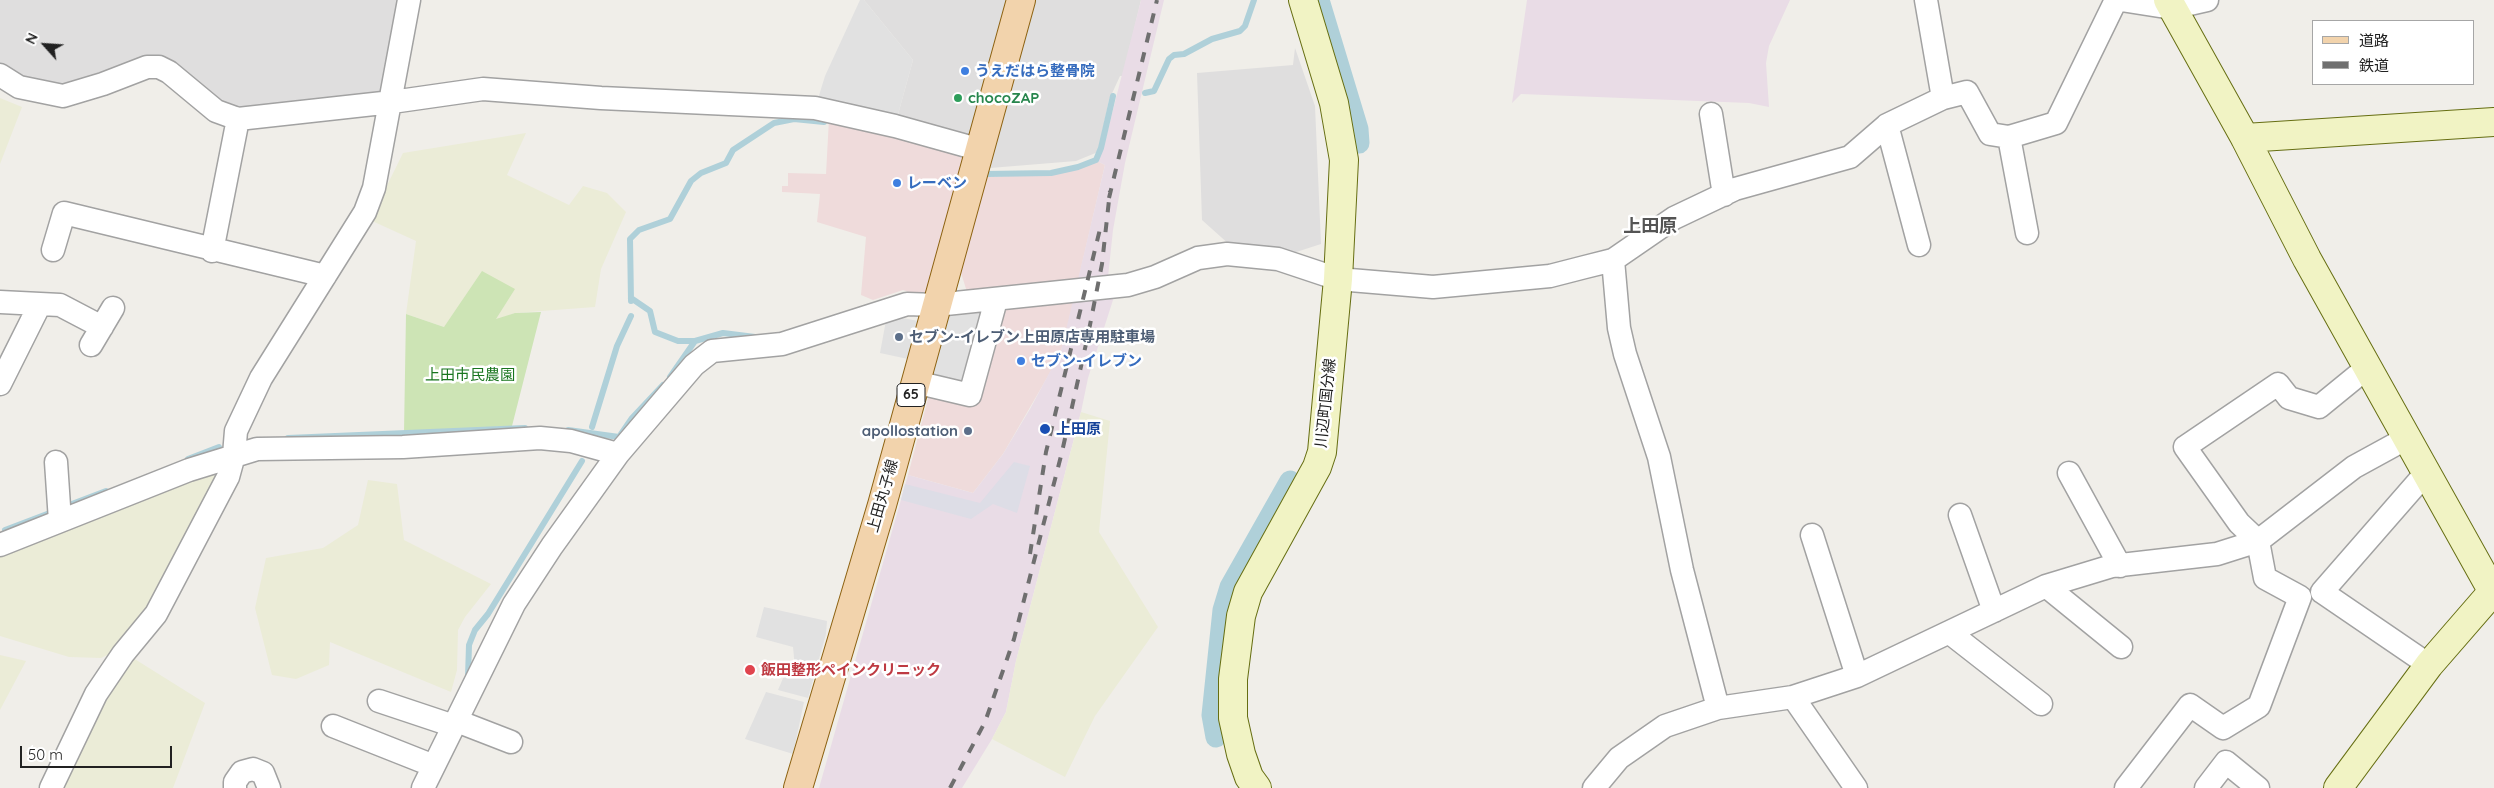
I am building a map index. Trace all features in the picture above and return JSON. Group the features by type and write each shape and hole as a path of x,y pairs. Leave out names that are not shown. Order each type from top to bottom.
{"main road":[{"name":"上田丸子線","path":"798,788 882,504 1021,0"}],"street":[{"path":"51,788 96,694 122,654 156,614 228,477 234,456 236,431 261,378 365,212 374,188 392,102 410,0"},
{"name":"川辺町国分線","path":"1257,788 1249,777 1241,754 1233,718 1233,679 1241,616 1248,592 1317,467 1322,452 1338,279 1344,160 1334,103 1303,0"},
{"path":"1926,0 1944,98"},
{"path":"424,788 514,604 552,546 618,454 694,365 712,351 782,344 907,304 936,305 996,300 1128,284 1155,276 1198,258 1228,254 1278,259 1299,264 1338,279 1432,287 1550,276 1613,260 1674,218 1735,189 1850,157 1886,125 1944,98 1967,92 1990,134 2009,137 2056,123 2116,0"},
{"path":"2121,0 2170,4 2207,0"},
{"path":"2170,4 2245,138 2307,259 2407,438 2425,474 2494,592 2429,665 2338,788"},
{"path":"0,75 19,87 63,96 103,84 147,67 159,67 169,72 216,111 238,119 392,102 483,88 601,98 815,108 895,126 981,150"},
{"path":"1711,114 1724,195"},
{"path":"212,250 238,119"},
{"path":"2245,138 2494,122"},
{"path":"1886,125 1919,244"},
{"path":"2009,137 2027,233"},
{"path":"54,250 64,213 325,276"},
{"path":"1613,260 1619,328 1625,354 1659,457 1682,570 1718,708"},
{"path":"915,382 970,395 996,300"},
{"path":"0,302 60,305 102,327"},
{"path":"0,384 40,304"},
{"path":"2126,788 2190,705 2223,728 2258,706 2300,597 2265,578 2258,541 2239,523 2185,447 2278,384 2289,398 2319,407 2368,367"},
{"path":"0,544 189,470 257,449 403,447 540,438 571,440 618,454"},
{"path":"1594,788 1619,758 1665,726 1718,708 1793,697 1856,676 2046,586 2112,566 2217,554 2258,541 2354,467 2407,438"},
{"path":"56,462 60,521"},
{"path":"2069,473 2120,566"},
{"path":"2425,474 2322,592 2429,665"},
{"path":"1960,515 1994,611"},
{"path":"1812,535 1856,676"},
{"path":"2046,586 2121,647"},
{"path":"1950,633 2040,704"},
{"path":"1793,697 1856,788"},
{"path":"379,701 454,726 462,723 511,742"},
{"path":"333,726 434,766"},
{"path":"2206,788 2226,762 2258,788"},
{"path":"235,788 235,782 242,772 253,770 263,773 269,788"}],"shaded area":[{"path":"0,0 402,0 383,96 228,109 174,65 67,86 25,81 0,67"},
{"path":"860,0 864,0 913,60 897,118 817,102 825,76"},
{"path":"864,0 1008,0 970,138 897,118 913,60"},
{"path":"1034,0 1141,0 1123,76 1120,76 1109,100 1098,152 1076,161 990,168"},
{"path":"1141,0 1164,0 1125,163 1113,230 1108,277 1113,300 1088,378 1081,412 1016,661 1006,712 962,788 819,788 908,475 973,493 1003,454 1061,351 1105,165 1097,161 1103,149"},
{"path":"1527,0 1790,0 1769,46 1766,63 1769,107 1749,103 1521,94 1512,103"},
{"path":"1295,48 1315,106 1321,244 1287,255 1231,246 1202,220 1197,73 1293,65"},
{"path":"829,119 967,157 925,297 903,290 873,300 861,295 866,237 817,222 820,194 782,192 782,186 788,186 788,173 826,174"},
{"path":"1097,161 1105,165 1078,281 968,295 961,273 987,177 1052,174 1079,168"},
{"path":"1074,301 1061,351 1051,371 1003,454 973,493 908,475 930,391 999,309"},
{"path":"953,311 980,311 986,321 963,387 933,380 932,374 947,316"},
{"name":"セブン-イレブン上田原店専用駐車場","path":"887,315 918,321 908,359 880,353"},
{"path":"1014,462 1030,466 1017,513 993,504 971,519 901,500 905,484 980,503"},
{"path":"764,607 827,621 826,634 808,698 778,690 784,676 795,668 793,647 756,637"},
{"path":"766,692 804,702 793,754 745,739"}],"green space":[{"path":"0,98 22,107 0,164"},
{"path":"526,133 507,175 569,205 583,186 607,193 626,212 601,269 595,307 515,313 496,320 444,327 406,314 416,241 370,220 403,153"},
{"name":"上田市民農園","path":"482,271 515,289 496,319 515,313 541,312 512,426 404,432 406,314 444,327"},
{"path":"1081,412 1110,421 1099,532 1158,627 1095,716 1065,777 992,739 1006,712 1016,661"},
{"path":"214,472 217,484 152,605 114,652 101,658 69,657 0,636 0,555"},
{"path":"368,480 397,484 404,540 491,584 465,617 458,630 457,670 451,692 330,642 329,665 296,679 272,675 255,608 266,558 323,548 358,525"},
{"path":"0,655 26,661 0,710"},
{"path":"133,658 205,703 173,788 60,788 101,700"}],"waterway":[{"path":"1145,93 1154,91 1169,59 1174,55 1184,54 1212,39 1240,31 1245,26 1254,0"},
{"path":"1319,0 1358,129 1359,143"},
{"path":"987,174 1051,173 1078,167 1096,160 1101,148 1113,96"},
{"path":"631,301 630,239 639,230 670,219 691,181 701,173 726,163 733,150 774,123 794,119 824,122"},
{"path":"631,298 650,311 655,332 678,341 695,341"},
{"path":"592,427 617,346 631,316"},
{"path":"670,377 695,341 723,333 755,337"},
{"path":"568,430 619,437 632,418 663,385"},
{"path":"288,438 525,428"},
{"path":"188,459 219,447"},
{"path":"468,677 469,645 475,630 488,614 582,461"},
{"path":"1216,737 1212,715 1223,610 1230,587 1290,481"},
{"path":"64,507 106,491"},
{"path":"5,530 55,511"}],"railway":[{"path":"1109,198 1157,0"},
{"path":"950,788 985,722 1014,639 1062,452 1088,335 1102,264 1110,191"},
{"path":"1030,554 1046,452 1100,229"}],"place":[{"name":"うえだはら整骨院","path":"965,71"},
{"name":"chocoZAP","path":"958,98"},
{"name":"レーベン","path":"897,183"},
{"name":"セブン-イレブン上田原店専用駐車場","path":"899,337"},
{"name":"セブン-イレブン","path":"1021,361"},
{"name":"上田原","path":"1045,429"},
{"name":"apollostation","path":"968,431"},
{"name":"飯田整形ペインクリニック","path":"750,670"}],"district":[{"name":"上田原","path":"1650,227"}]}
